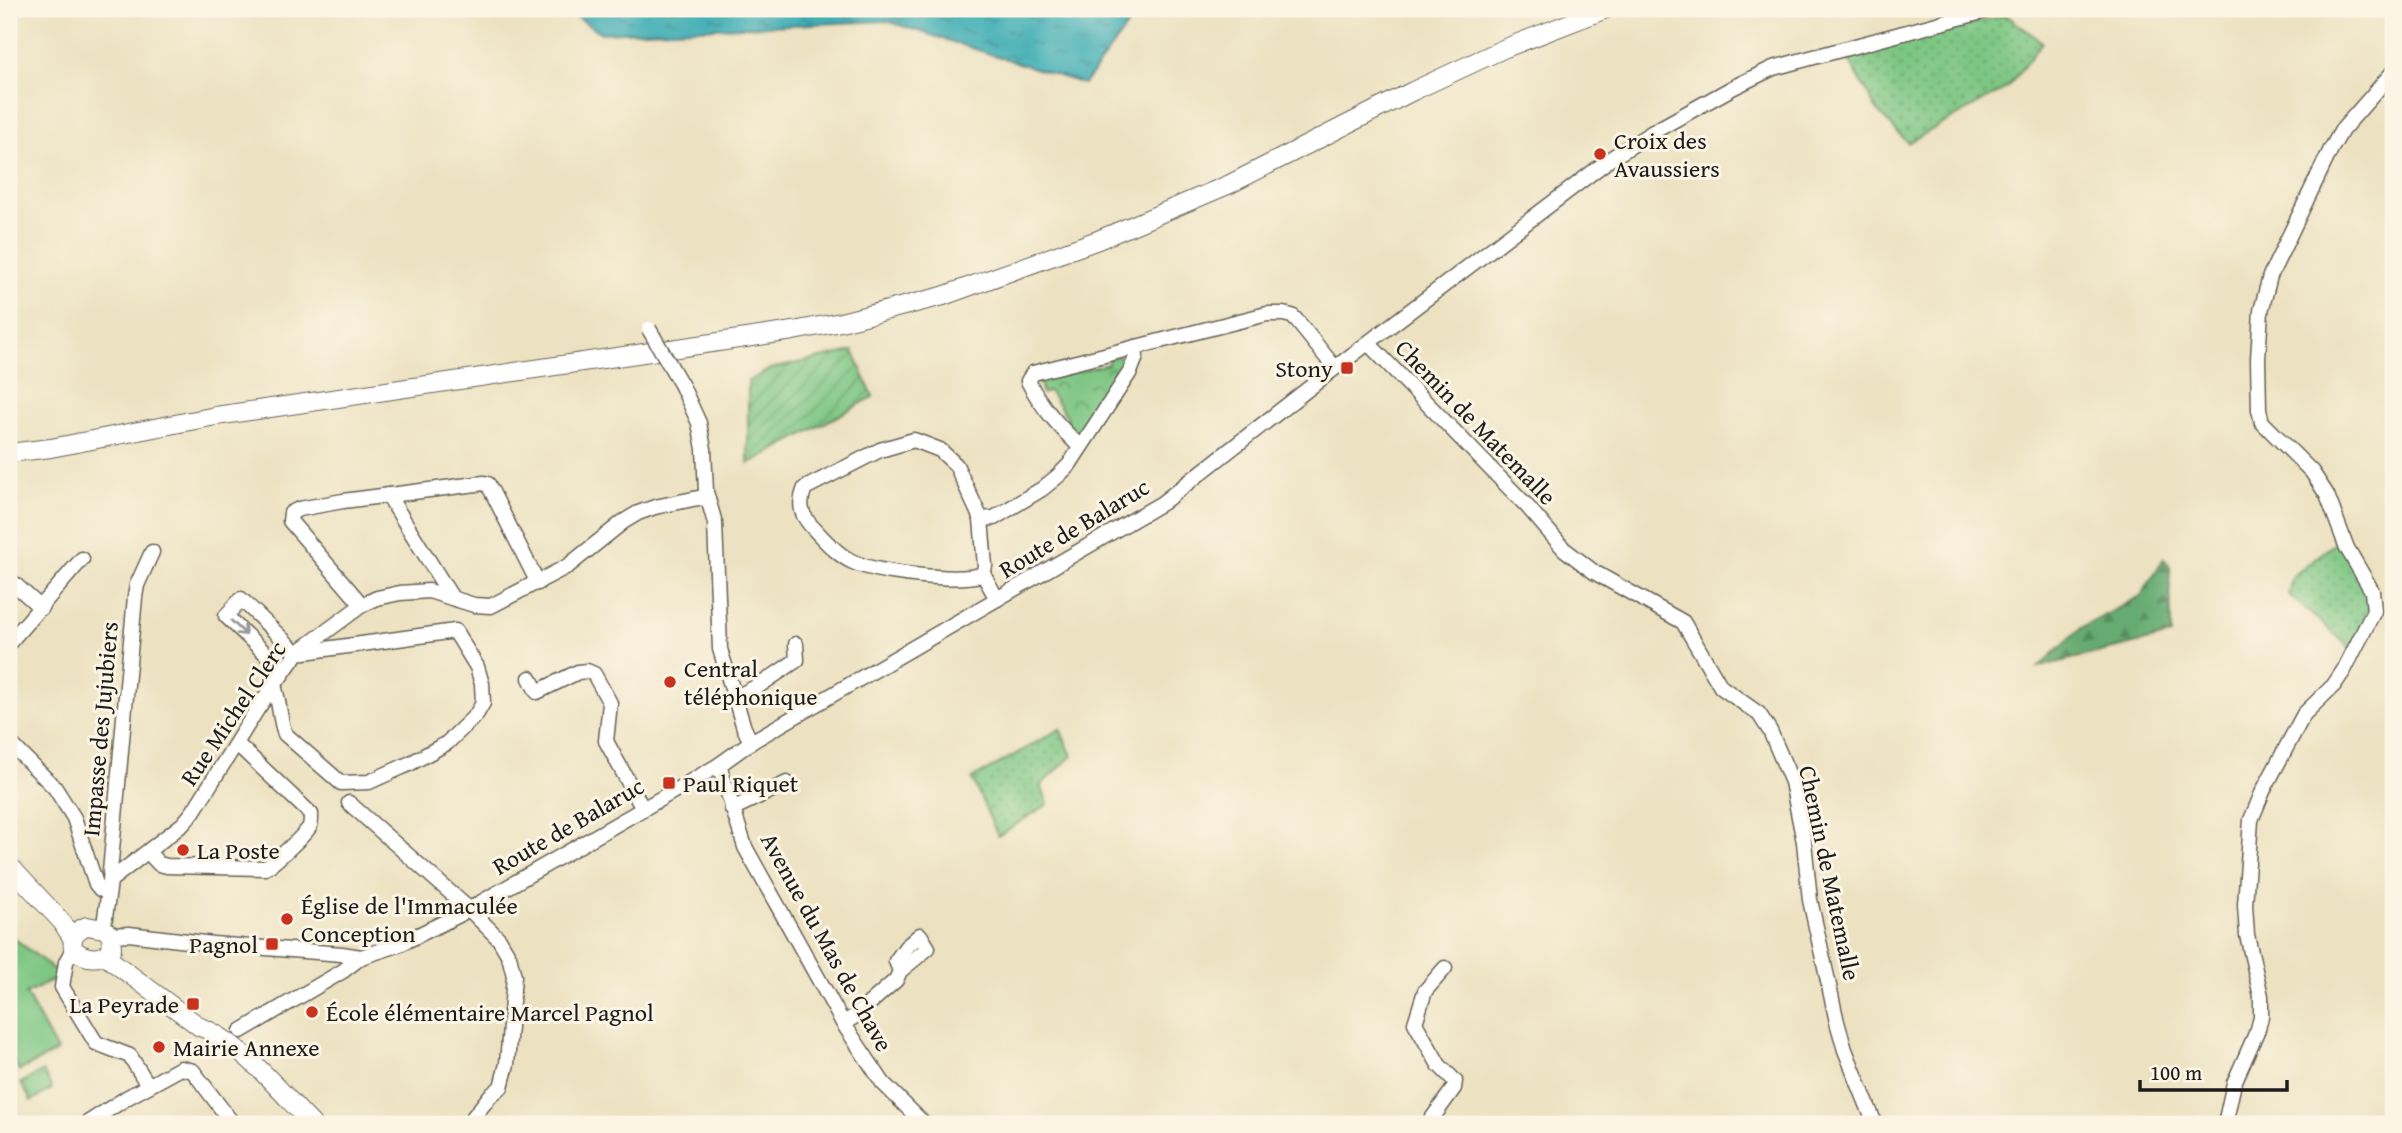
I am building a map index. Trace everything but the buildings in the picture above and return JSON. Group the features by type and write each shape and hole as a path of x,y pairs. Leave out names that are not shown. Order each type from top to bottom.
{"main road":[{"path":"9,453 51,448 216,416 793,331 864,317 943,296 1098,240 1180,206 1254,173 1492,54 1606,9"},
{"path":"9,464 51,448"},
{"path":"12,873 96,937 200,1027 213,1031 233,1045 312,1124"}],"street":[{"name":"Route de Balaruc","path":"96,937 361,957 398,945 469,909 643,809 719,765 751,742 1162,503 1610,159 1732,88 1773,68 1993,9"},
{"path":"2225,1124 2234,1083 2258,1029 2260,1017 2261,996 2250,954 2245,905 2251,820 2263,791 2304,714 2334,685 2344,670 2374,611 2375,600 2347,548 2327,495 2285,443 2262,422 2258,391 2261,311 2270,276 2331,149 2342,130 2393,72"},
{"path":"1080,447 1048,413 1028,381 1033,373 1267,314 1292,316 1335,368"},
{"path":"649,329 682,386 699,424 704,449 707,499 715,523 720,649 734,698 751,742"},
{"name":"Chemin de Matemalle","path":"1369,344 1526,505 1564,549 1594,572 1683,622 1721,687 1751,707 1770,731 1792,782 1804,842 1810,900 1837,1022 1845,1050 1875,1124"},
{"path":"981,519 994,517 1042,489 1069,465 1129,372 1136,357 1135,347"},
{"path":"983,574 973,578 913,574 877,570 852,562 828,544 801,512 800,500 805,488 880,450 914,440 940,450 956,465 981,519 985,566 983,574 997,599"},
{"path":"362,605 290,521 291,513 299,509 388,495 475,483 488,484 538,583"},
{"path":"388,495 452,598"},
{"name":"Rue Michel Clerc","path":"110,885 183,824 193,812 258,708 297,653 362,605 377,598 429,591 474,605 491,606 568,566 622,522 638,513 698,498 707,499"},
{"name":"Impasse des Jujubiers","path":"148,1085 130,1056 102,1046 94,1040 62,987 66,962 96,937 110,885 135,597 137,585 152,552"},
{"path":"9,643 82,559"},
{"path":"9,579 41,608"},
{"path":"274,686 285,734 341,783 369,782 447,743 470,723 483,703 482,684 477,667 455,631 297,653 241,599 226,616 284,671"},
{"path":"332,626 343,646"},
{"path":"734,698 760,685 797,660 796,644"},
{"path":"530,678 537,692 578,672 587,671 594,674 610,703 606,741 643,809"},
{"path":"258,708 281,724"},
{"path":"9,742 55,788 74,818 96,884 100,889 110,885"},
{"path":"148,852 159,864 167,866 265,868 273,864 306,831 311,814 237,744"},
{"name":"Avenue du Mas de Chave","path":"719,765 745,847 843,1023 883,1083 924,1124"},
{"path":"732,809 787,783"},
{"path":"349,803 469,909 499,939 509,956 514,975 507,1064 501,1087 489,1096 471,1124"},
{"path":"241,1031 343,971 361,957"},
{"path":"1428,1124 1454,1088 1455,1081 1439,1065 1415,1023 1426,991 1445,968"},
{"path":"843,1023 854,1017 897,980 900,971"},
{"path":"86,1124 148,1085 181,1068 193,1071 233,1124"}],"green space":[{"path":"2006,15 2042,42 2008,87 1908,143 1878,112 1846,55"},
{"path":"853,351 873,397 748,464 748,381 770,369"},
{"path":"1120,356 1125,364 1120,376 1114,373 1084,425 1088,431 1076,434 1065,422 1068,418 1049,391 1042,394 1040,380 1052,370 1054,377 1108,364 1108,358"},
{"path":"2340,539 2372,601 2352,649 2288,594 2292,577"},
{"path":"2164,558 2170,566 2171,635 2039,667 2081,628 2141,596"},
{"path":"1060,729 1072,756 1041,785 1048,804 998,836 972,779"},
{"path":"9,934 57,972 53,980 26,994 57,1051 19,1071 9,1051"},
{"path":"43,1071 52,1089 31,1101 21,1083"}],"water":[{"path":"565,9 1140,9 1084,84 887,21 601,33"}],"place":[{"name":"Croix des Avaussiers","path":"1600,154"},
{"name":"Stony","path":"1347,368"},
{"name":"Central téléphonique","path":"670,682"},
{"name":"Paul Riquet","path":"669,783"},
{"name":"La Poste","path":"183,850"},
{"name":"Église de l'Immaculée Conception","path":"287,919"},
{"name":"Pagnol","path":"272,944"},
{"name":"La Peyrade","path":"193,1004"},
{"name":"École élémentaire Marcel Pagnol","path":"312,1012"},
{"name":"Mairie Annexe","path":"159,1047"}]}
